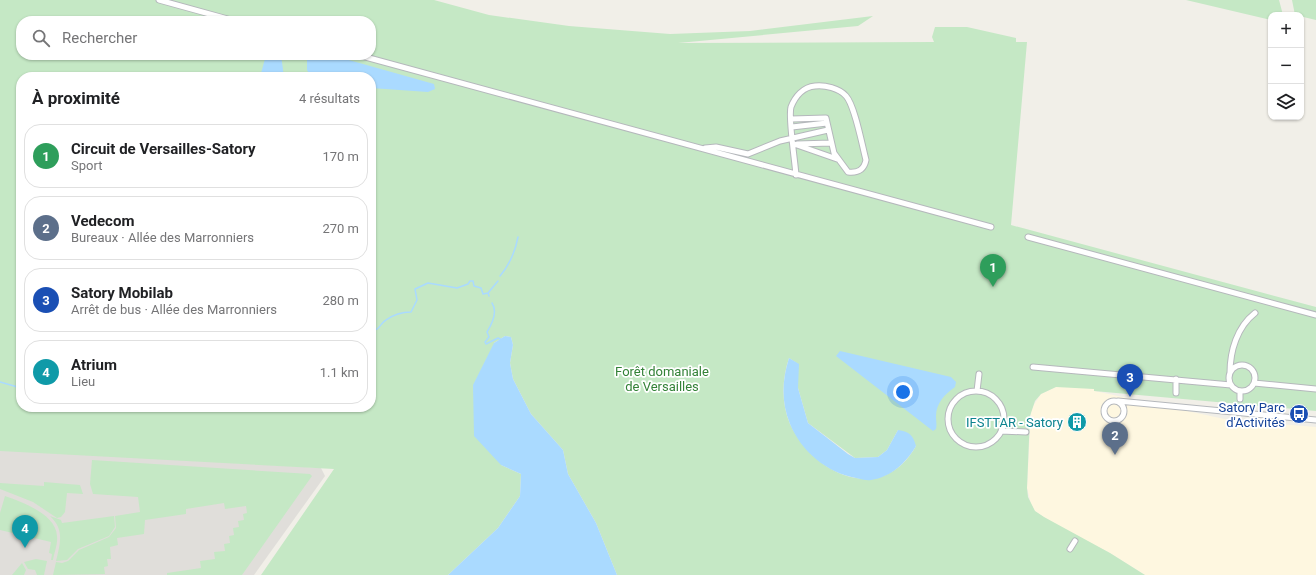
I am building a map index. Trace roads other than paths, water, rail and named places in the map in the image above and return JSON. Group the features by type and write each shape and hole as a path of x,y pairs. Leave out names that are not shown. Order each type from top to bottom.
{"street":[{"path":"159,0 217,16"},
{"path":"376,60 990,227"},
{"path":"791,119 824,117 837,159 845,170 854,173 863,168 866,160 852,107 844,93 823,86 812,87 804,90 794,101 790,112 796,174"},
{"path":"792,127 827,123"},
{"path":"702,149 716,147 748,154 793,137 828,130"},
{"path":"794,144 831,143"},
{"path":"794,144 837,159"},
{"path":"1028,238 1316,315"},
{"path":"1230,384 1230,364 1238,331 1255,313"},
{"path":"1034,367 1230,384 1240,391 1248,389 1254,383 1254,375 1249,368 1245,366 1236,366 1230,373"},
{"path":"977,391 979,374"},
{"path":"1176,379 1176,393"},
{"path":"1254,383 1316,389"},
{"path":"977,391 992,395 1003,410 1004,420 1001,431 997,437 989,443 981,446 972,446 957,438 952,431 949,414 957,399 964,394 977,391"},
{"path":"1240,391 1240,399"},
{"path":"1118,401 1124,408 1124,415 1119,420 1112,421 1106,417 1104,410 1107,404 1112,400 1316,420"},
{"path":"1124,408 1131,402"},
{"path":"1001,431 1026,432"},
{"path":"1070,549 1075,541"}],"water":[{"path":"265,60 282,60 283,72 261,72"},
{"path":"307,60 349,60 434,84 435,89 428,92 376,88 376,72 308,72"},
{"path":"505,336 511,337 513,345 510,363 513,379 531,414 563,450 568,474 596,523 617,575 448,575 498,528 520,496 521,474 501,465 474,436 473,385 494,343"},
{"path":"840,351 951,377 956,382 955,387 939,403 936,411 936,429 933,431 836,356"},
{"path":"789,358 799,364 798,388 808,423 855,458 878,457 887,450 898,430 905,432 914,439 916,446 908,458 885,476 869,480 845,475 825,466 816,459 801,443 787,416 784,399 784,383"}],"waterway":[{"path":"500,276 512,258 518,237"},
{"path":"376,329 384,321 395,315 411,312 417,300 415,289 428,283 457,288 468,284 470,281 473,281 474,286 481,288 483,294 488,293 489,296"},
{"path":"488,293 498,281"},
{"path":"492,303 494,307 494,314 487,332 489,337 485,342 486,344 498,338 502,340"},
{"path":"0,382 16,387"}],"place":[{"name":"Circuit de Versailles-Satory","path":"993,287"},
{"name":"Satory Mobilab","path":"1130,397"},
{"name":"Satory Parc d'Activités","path":"1299,414"},
{"name":"IFSTTAR - Satory","path":"1077,422"},
{"name":"Vedecom","path":"1115,455"},
{"name":"Atrium","path":"25,548"}],"park label":[{"name":"Forêt domaniale de Versailles","path":"662,378"}]}
